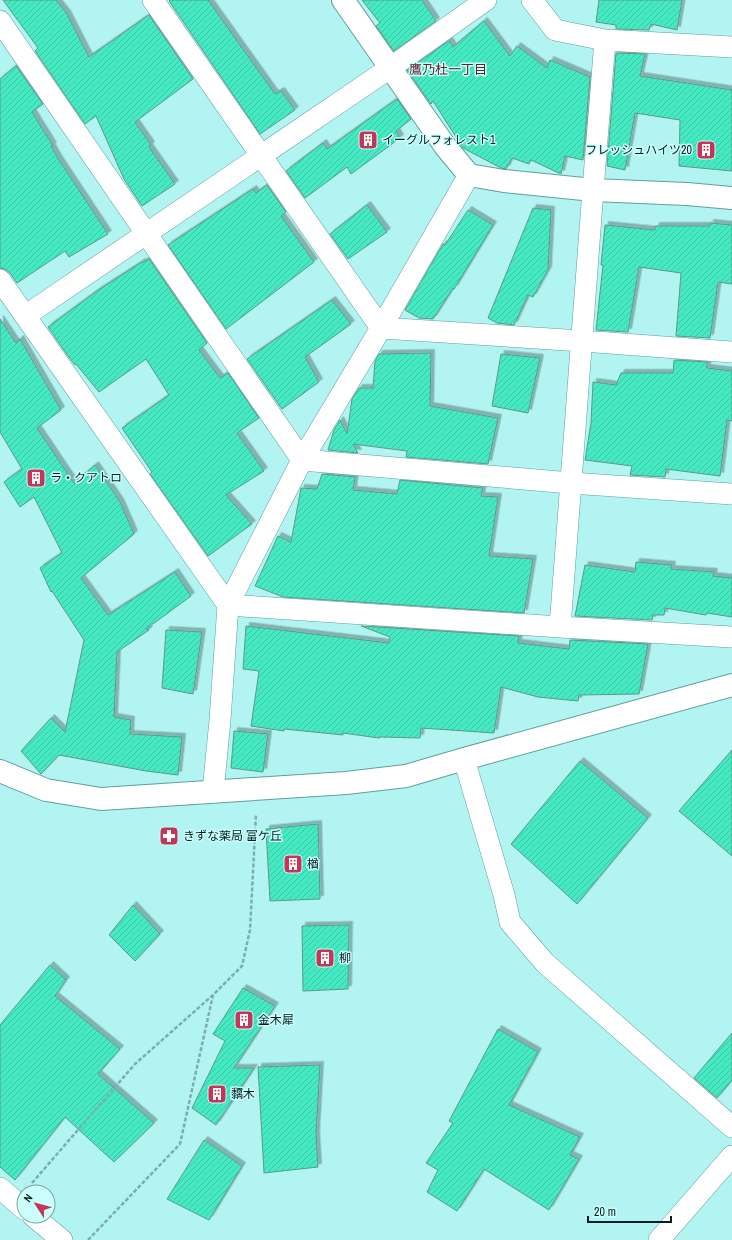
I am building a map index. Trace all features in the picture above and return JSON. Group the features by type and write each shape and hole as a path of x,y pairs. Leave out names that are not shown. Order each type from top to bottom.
{"street":[{"path":"153,0 381,328"},
{"path":"343,0 445,146 469,175 504,181 592,190 687,194 732,198"},
{"path":"25,316 390,68 486,0"},
{"path":"532,0 555,30 606,40 732,47"},
{"path":"0,21 302,460"},
{"path":"560,627 572,483 592,190 606,40"},
{"path":"213,792 220,720 228,605 302,460 381,328 469,175"},
{"path":"0,280 228,605"},
{"path":"381,328 732,352"},
{"path":"302,460 572,483 732,494"},
{"path":"228,605 732,637"},
{"path":"0,771 46,790 101,799 346,783 406,776 732,685"},
{"path":"464,759 504,895 510,922 545,963 732,1127"},
{"path":"659,1240 732,1156"},
{"path":"0,1188 16,1202"},
{"path":"43,1224 62,1240"}],"path":[{"path":"31,1184 135,1064 213,995 242,966 250,930 257,789"},
{"path":"88,1240 180,1144 213,995"}],"building":[{"path":"3,0 56,0 67,14 89,57 149,15 193,79 135,122 151,145 149,147 175,184 142,206 124,179 96,116 85,124 35,51 38,48"},
{"path":"208,0 275,94 281,91 295,110 260,134 169,1"},
{"path":"362,0 422,0 436,21 394,51 376,26 380,23"},
{"path":"599,0 682,0 677,30 651,24 649,30 616,29 616,25 596,22"},
{"path":"484,21 510,56 517,46 547,68 550,60 590,77 583,160 565,156 561,174 531,160 529,164 512,158 506,169 501,168 463,148 433,101 431,104 407,70 449,41 453,47"},
{"path":"616,53 645,54 640,76 732,90 732,171 679,166 680,120 635,113 625,170 607,166"},
{"path":"16,66 43,104 32,112 53,146 51,146 59,160 108,234 69,257 65,251 17,283 10,273 5,269 0,268 0,79"},
{"path":"397,99 411,119 396,131 400,138 351,174 347,167 305,198 286,171 323,143 327,149"},
{"path":"267,185 286,212 281,216 314,262 226,329 168,245 253,189 256,193"},
{"path":"367,205 387,232 348,259 330,234"},
{"path":"533,208 551,210 548,270 533,297 528,295 514,325 497,323 488,318"},
{"path":"468,210 493,225 454,289 453,288 433,319 419,318 405,310 443,244 445,245"},
{"path":"710,223 732,225 732,284 718,282 710,338 676,336 681,273 639,267 628,332 596,330 603,265 601,265 605,225 655,230 656,226 710,226"},
{"path":"149,259 207,343 199,350 220,378 228,373 259,418 237,433 264,471 226,495 252,524 208,556 150,474 152,472 122,428 169,395 146,359 99,392 76,364 75,365 48,327 97,291"},
{"path":"332,300 351,324 305,357 319,382 282,409 247,359"},
{"path":"0,319 16,343 20,339 61,410 37,428 74,483 95,465 120,502 134,534 81,578 108,615 175,572 191,596 146,629 149,630 117,652 114,717 131,720 130,734 182,737 178,775 146,771 59,755 41,774 21,751 51,718 65,732 84,640 52,591 51,592 40,568 62,553 34,497 20,507 4,482 22,469 0,432"},
{"path":"431,353 430,406 498,418 488,464 406,457 407,451 353,444 358,453 328,450 334,430 340,420 347,434 352,399 359,388 373,388 375,361 379,354"},
{"path":"501,354 540,358 528,413 492,406"},
{"path":"674,360 707,362 707,368 732,371 732,421 727,420 720,476 666,469 665,477 630,475 632,466 585,460 591,423 593,382 616,385 621,373 673,373"},
{"path":"322,474 355,477 353,490 397,494 400,480 483,488 481,496 498,497 489,556 533,559 524,613 283,597 255,586 278,536 291,542 301,488 317,489"},
{"path":"636,562 672,565 671,569 714,572 713,576 732,578 732,617 707,613 706,615 665,608 664,615 653,615 652,620 575,616 585,565 635,572"},
{"path":"246,626 389,643 390,637 361,626 519,636 518,643 569,649 570,640 648,644 639,694 579,695 578,701 538,697 501,687 494,733 421,728 420,738 379,738 343,733 343,735 284,729 284,731 251,726 259,671 243,669"},
{"path":"166,630 202,632 193,694 162,688"},
{"path":"234,731 268,734 263,772 231,768"},
{"path":"732,750 732,856 679,811"},
{"path":"580,761 648,818 577,904 511,844"},
{"name":"楢","path":"318,824 320,899 270,901 266,829"},
{"path":"133,905 160,934 135,961 109,935"},
{"name":"柳","path":"349,925 348,989 303,991 302,926"},
{"path":"50,965 66,980 55,996 120,1049 98,1074 154,1123 114,1162 65,1117 15,1180 0,1167 0,1025"},
{"path":"243,988 275,1006 234,1068 254,1068 216,1125 192,1108 225,1041 213,1034"},
{"path":"498,1029 538,1052 509,1105 580,1137 570,1155 579,1159 549,1210 484,1169 457,1211 427,1192 438,1170 426,1163 453,1123 449,1121"},
{"path":"732,1033 732,1080 717,1098 694,1078"},
{"path":"320,1065 316,1134 318,1167 264,1173 258,1067"},
{"path":"204,1140 242,1166 209,1220 167,1199"}],"place":[{"name":"イーグルフォレスト1","path":"368,140"},
{"name":"フレッシュハイツ20","path":"706,150"},
{"name":"ラ・クアトロ","path":"36,478"},
{"name":"きずな薬局 富ケ丘","path":"169,836"},
{"name":"楢","path":"293,864"},
{"name":"柳","path":"325,958"},
{"name":"金木犀","path":"244,1020"},
{"name":"黐木","path":"217,1094"}],"district":[{"name":"鷹乃杜一丁目","path":"448,69"}]}
